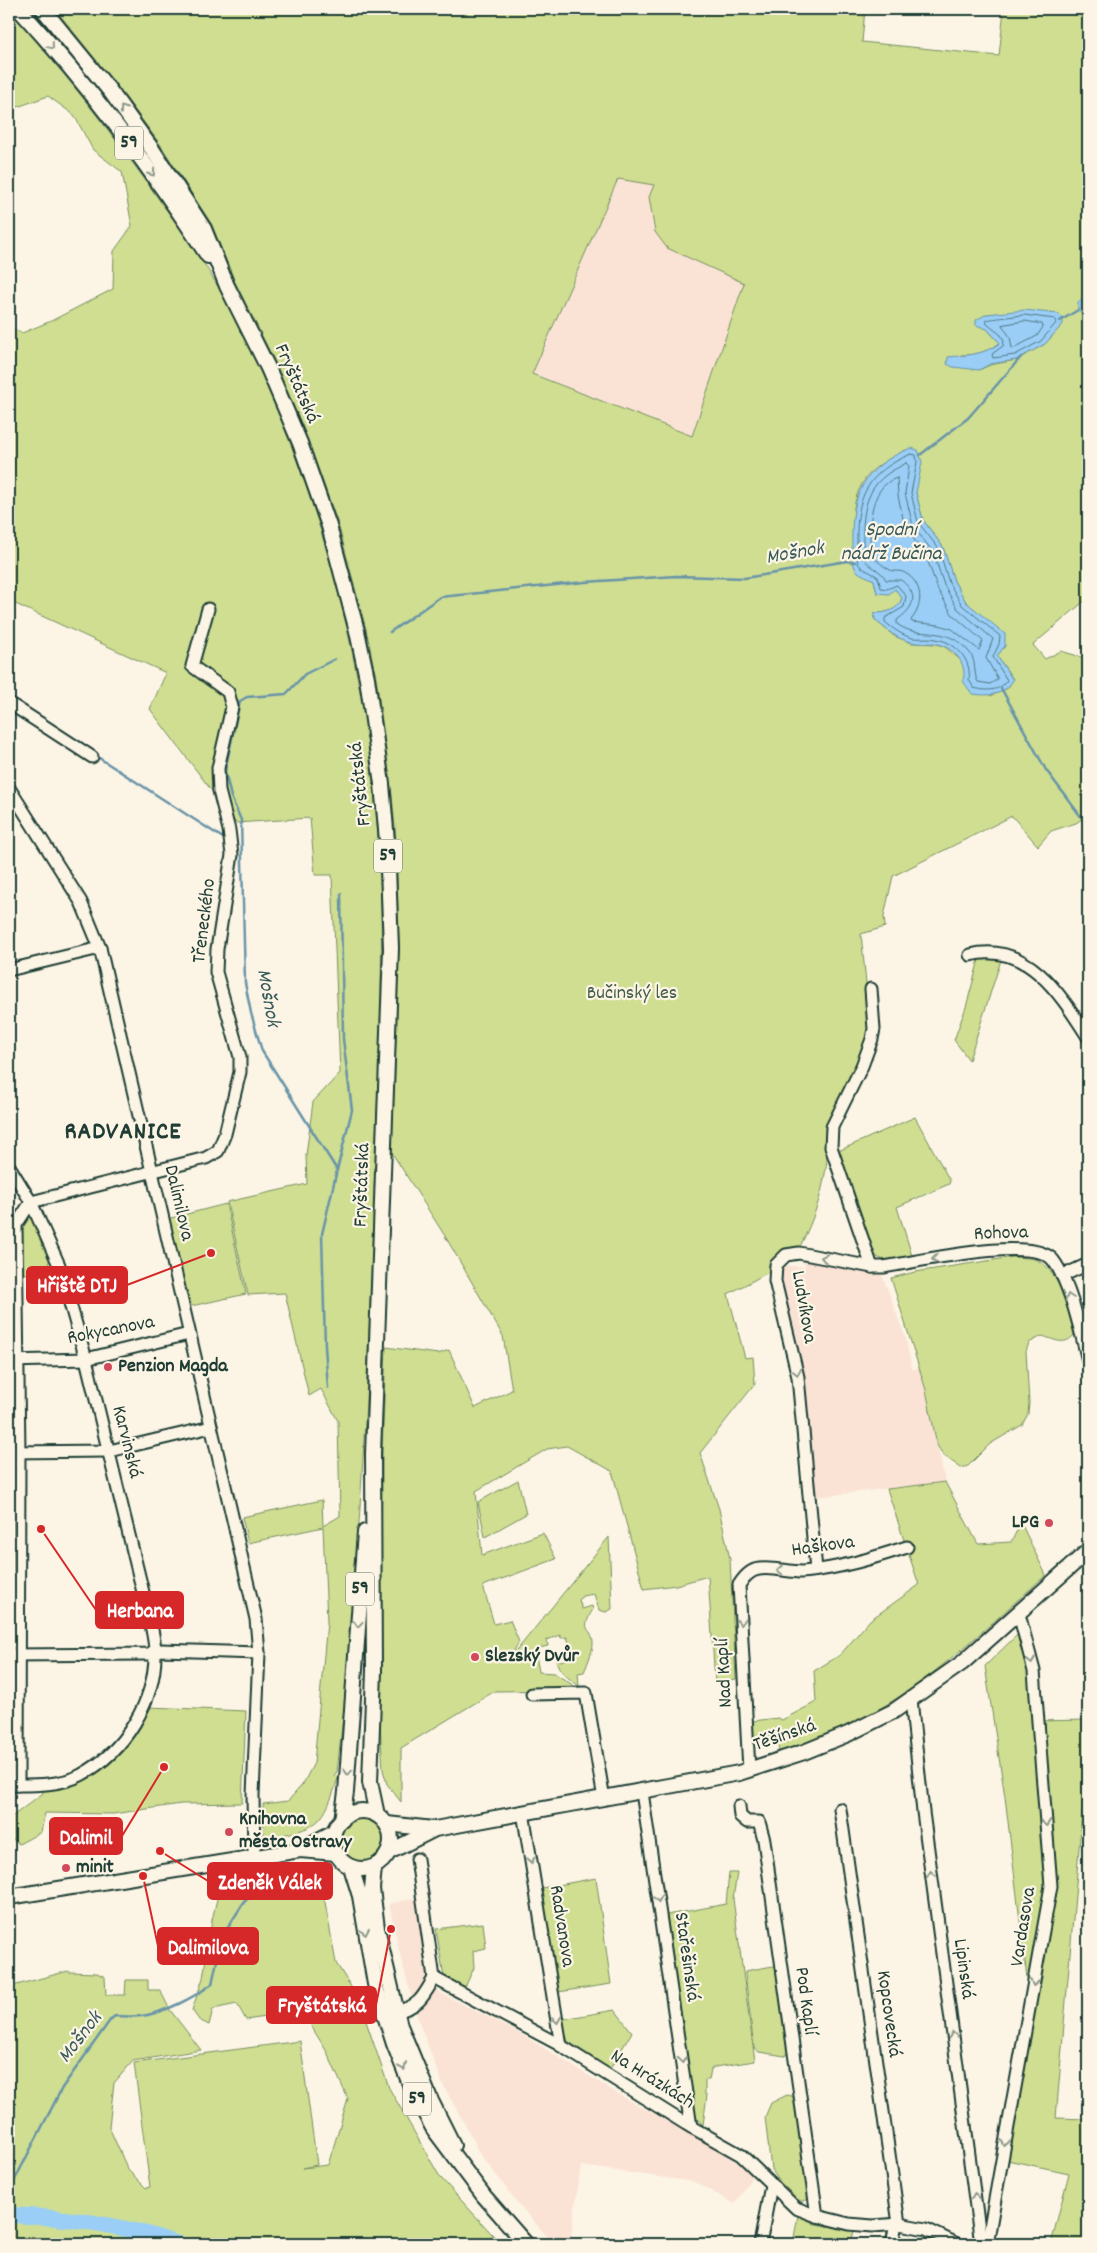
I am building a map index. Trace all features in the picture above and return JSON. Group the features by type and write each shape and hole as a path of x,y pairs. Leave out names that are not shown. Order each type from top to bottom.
{"main road":[{"name":"Fryštátská","path":"19,9 92,93 142,159 227,286"},
{"name":"Fryštátská","path":"43,9 110,91 171,177 204,230 227,286 268,368 297,435 330,526 358,631 367,678 382,784 387,841 391,948 373,1454 374,1671 370,1782 382,1820"},
{"name":"Fryštátská","path":"342,1820 347,1782 361,1569 373,1454"},
{"name":"Těšínská","path":"389,1852 435,1829 642,1792 749,1770 804,1752 848,1734 894,1711 962,1663 1020,1614 1088,1551"},
{"path":"300,1850 334,1832 347,1815 358,1811 382,1820 391,1839 389,1852 385,1859 374,1867 362,1870 351,1868 342,1862 336,1853 333,1844 334,1832"},
{"name":"Těšínská","path":"382,1820 435,1829"},
{"path":"9,1897 300,1850 336,1853"},
{"name":"59","path":"374,1867 372,1889 377,1928 396,2012 408,2049 465,2168"},
{"name":"59","path":"351,1868 360,1896 375,1984 394,2044 412,2089 433,2128 465,2168 484,2196 526,2244"}],"street":[{"name":"Třeneckého","path":"31,1202 206,1158 218,1151 225,1134 240,1072 240,1057 216,972 217,949 232,855 229,830 219,791 218,768 232,707 228,692 192,666 208,609"},
{"path":"9,703 92,757"},
{"name":"Dalimilova","path":"9,788 81,902 100,948 257,1625 259,1653 253,1795 254,1857"},
{"path":"9,970 100,948"},
{"path":"970,955 982,952 1003,954 1023,960 1044,977 1064,1000 1088,1037"},
{"path":"871,989 872,1039 862,1066 832,1127 831,1147 872,1267"},
{"name":"Karvinská","path":"9,1166 31,1202 59,1264 109,1450 149,1615 155,1651 153,1678 146,1701 129,1732 109,1755 80,1775 46,1784 13,1785"},
{"path":"13,1785 13,1361 16,1225 31,1202"},
{"name":"Rohova","path":"872,1267 884,1267 988,1251 1027,1249 1040,1252 1052,1259 1062,1276 1088,1361"},
{"name":"Ludvíkova","path":"816,1570 798,1377 775,1281 776,1265 786,1255 799,1253 872,1267"},
{"path":"1062,1276 1088,1264"},
{"name":"Rokycanova","path":"13,1361 86,1360 189,1334"},
{"path":"14,1452 109,1450 211,1427"},
{"name":"Haškova","path":"745,1575 759,1569 800,1572 816,1570 874,1558 907,1548"},
{"name":"Nad Kaplí","path":"745,1575 739,1585 749,1770"},
{"name":"Vardasova","path":"987,2244 1051,1886 1034,1672 1020,1614"},
{"path":"14,1655 148,1654 155,1651 259,1653"},
{"path":"532,1694 586,1693 604,1799"},
{"name":"Lipinská","path":"911,1699 923,1812 981,2244"},
{"name":"Stařešinská","path":"642,1792 691,2127"},
{"name":"Pod Kaplí","path":"739,1806 740,1816 747,1822 759,1822 764,1840 817,2216"},
{"name":"Kopcovecká","path":"840,1809 898,2224 892,2244"},
{"name":"Radvanova","path":"523,1812 561,2046"},
{"path":"396,2012 413,2007 425,1994 434,1978 417,1859"},
{"name":"Na Hrázkách","path":"434,1978 561,2046 741,2156 796,2208 817,2216 865,2225 898,2224 926,2229 958,2244"},
{"path":"760,2244 771,2185"}],"shaded area":[{"path":"618,179 654,185 667,248 744,283 692,436 532,374 572,277"},
{"path":"803,1260 881,1272 906,1339 912,1369 919,1368 926,1390 945,1482 816,1497 803,1378 779,1283 781,1265 805,1267"},
{"path":"419,1897 423,1940 430,1981 441,1993 521,2034 625,2098 722,2151 753,2175 735,2204 694,2182 581,2166 570,2244 554,2244 520,2206 476,2149 475,2143 443,2085 418,2020 401,1959 389,1904"}],"green space":[{"name":"Bučinský les","path":"55,9 865,9 862,42 999,56 1004,9 1088,9 1088,294 1078,303 1082,316 1088,322 1088,598 1033,645 1045,659 1061,651 1088,659 1088,815 1076,823 1051,831 1038,846 1012,816 893,876 884,916 885,927 861,934 871,1031 828,1145 823,1186 815,1213 798,1250 785,1252 768,1267 769,1272 728,1294 745,1358 753,1357 755,1384 700,1453 719,1509 730,1559 736,1679 715,1682 708,1576 676,1585 644,1589 612,1471 567,1446 547,1449 476,1491 482,1555 543,1533 556,1559 483,1586 494,1624 510,1620 519,1642 508,1661 609,1537 612,1609 606,1612 599,1610 594,1594 582,1596 579,1600 582,1609 592,1606 593,1609 587,1627 593,1639 593,1645 584,1672 578,1673 579,1686 557,1664 556,1659 561,1661 574,1656 567,1637 561,1638 560,1635 547,1640 548,1646 535,1649 539,1672 554,1673 576,1687 576,1690 495,1691 401,1748 401,1802 387,1784 383,1770 380,1726 382,1454 386,1347 438,1354 449,1350 475,1408 512,1390 503,1336 445,1236 392,1153 399,948 396,840 392,795 376,677 366,629 338,524 308,440 276,364 235,282 212,225 160,144 117,86","holes":["618,179 654,185 649,197 655,232 667,248 744,283 692,436 532,374","987,314 1059,314 1063,324 1045,344 1016,360 990,365 979,370 961,355 991,349 1000,343 987,329","906,450 917,480 916,493 923,520 943,547 954,581 966,602 980,614 1005,646 997,656 1013,679 1008,688 991,696 965,673 962,661 945,647 936,644 912,643 894,636 875,620 875,613 892,610 898,606 902,598 895,589 877,593 874,580 858,571 853,529 855,501 867,477 881,464"]},
{"path":"9,10 90,107 188,240 216,283 254,358 283,424 329,558 347,627 361,697 371,767 380,883 381,972 379,1060 362,1483 345,1700 337,1772 333,1776 339,1775 328,1807 315,1823 296,1832 264,1839 263,1804 288,1801 303,1784 314,1763 327,1622 323,1527 248,1543 242,1517 322,1500 323,1526 340,1516 338,1421 321,1389 309,1396 285,1293 248,1295 227,1202 307,1184 306,1155 313,1102 340,1073 332,875 315,875 310,818 236,823 150,709 166,673 9,601 9,327 22,333 51,321 113,289 114,251 132,226 122,172 93,150 74,115 48,96 9,110"},
{"path":"980,956 1002,957 969,1060 954,1040 966,1007"},
{"path":"915,1117 950,1181 949,1184 897,1207 913,1259 887,1261 873,1254 836,1152"},
{"path":"226,1204 246,1294 187,1307 167,1219"},
{"path":"30,1212 51,1254 46,1273 20,1274 20,1229"},
{"path":"1013,1257 1037,1260 1052,1273 1062,1293 1074,1335 1066,1341 1042,1336 1029,1343 1026,1351 1028,1414 1022,1425 990,1444 968,1466 961,1468 943,1455 937,1445 926,1390 891,1278 915,1272"},
{"path":"518,1480 526,1514 485,1537 478,1502"},
{"path":"945,1482 978,1544 1011,1542 1021,1523 1046,1575 942,1665 898,1698 874,1712 839,1729 779,1752 777,1736 754,1739 753,1721 778,1718 782,1720 816,1702 814,1671 840,1655 870,1620 919,1585 887,1489"},
{"path":"1019,1633 1035,1705 1035,1721 1088,1720 1088,1797 1083,1802 1056,2118 1088,2119 1088,2244 1051,2244 1069,2173 1007,2160 1030,2003 1005,1797 985,1666"},
{"path":"148,1707 246,1711 242,1803 181,1804 113,1814 45,1813 41,1832 19,1844 9,1836 9,1819 43,1793 42,1791 54,1789 86,1777"},
{"path":"366,1819 374,1822 380,1828 383,1840 380,1852 374,1858 358,1861 350,1858 344,1852 341,1836 344,1828 350,1822"},
{"path":"298,1865 317,1877 325,1902 336,1963 358,1998 389,2088 440,2177 501,2244 9,2244 9,1987 68,1971 97,1973 105,1977 106,1995 125,1995 126,1980 148,1980 148,1990 160,1990 170,2010 201,2050 133,2061 114,2083 109,2127 128,2170 146,2188 150,2187 134,2063 300,2041 317,2165 302,2168 328,2165 348,2099 327,2052 307,2019 290,2013 246,2020 237,2004 213,2009 209,2025 199,2020 192,2010 203,1978 212,1920 221,1882 246,1878 262,1870"},
{"path":"729,1873 737,1873 733,1899 755,2061 711,2069 709,2080 705,2080 705,2095 707,2095 703,2125 696,2118 667,1915 726,1904"},
{"path":"596,1878 611,1984 558,1992 542,1888"},
{"path":"483,1923 486,1948 473,1951 474,1968 465,1987 444,1977 436,1929"},
{"path":"773,1966 778,1969 788,2053 785,2056 759,2052 754,2048 745,1971"},
{"path":"615,2010 632,2032 610,2069 566,2040 563,2019"},
{"path":"787,2095 792,2096 798,2106 811,2199 802,2201 791,2198 771,2169 765,2117 771,2103"},
{"path":"798,2215 815,2224 854,2230 851,2244 768,2244 769,2241 793,2243"}],"water":[{"path":"1088,294 1088,322 1078,310 1078,302"},
{"path":"1025,310 1059,314 1063,318 1063,324 1045,344 1016,360 990,364 979,370 953,367 947,364 948,357 981,352 1000,343 987,329 976,325 976,320 987,314"},
{"name":"Spodní nádrž Bučina","path":"911,448 918,450 922,462 916,493 923,520 943,547 954,581 966,602 1005,634 1005,646 997,656 1013,680 1005,689 996,694 972,694 963,681 964,674 961,662 947,648 934,643 906,641 891,633 875,620 874,613 895,608 902,598 895,589 889,594 877,593 874,580 855,568 852,553 852,524 858,495 864,483 882,463"}],"waterway":[{"name":"Mošnok","path":"1060,321 1078,310"},
{"name":"Mošnok","path":"920,455 968,418 1021,357"},
{"name":"Mošnok","path":"390,632 440,597 585,582 676,576 745,578 847,561 855,562"},
{"name":"Mošnok","path":"328,1388 322,1234 337,1170 262,1051 251,1013 245,983 241,820 231,797 225,771 240,701 247,697 286,694 305,674 335,659"},
{"path":"1001,688 1046,770 1088,826"},
{"path":"9,695 34,713"},
{"path":"96,756 223,838"},
{"path":"337,1170 352,1110 343,1039 341,894"},
{"name":"Mošnok","path":"9,2191 62,2088 111,2019 115,2016 142,2016 170,2008 212,1984 222,1937 244,1902 263,1884"},
{"path":"9,2215 95,2223 137,2231 178,2244"}],"place":[{"name":"Hřiště DTJ","path":"211,1253"},
{"name":"Penzion Magda","path":"108,1367"},
{"name":"LPG","path":"1049,1523"},
{"name":"Herbana","path":"41,1529"},
{"name":"Slezský Dvůr","path":"475,1657"},
{"name":"Dalimil","path":"164,1767"},
{"name":"Knihovna města Ostravy","path":"229,1832"},
{"name":"Zdeněk Válek","path":"160,1851"},
{"name":"minit","path":"66,1868"},
{"name":"Dalimilova","path":"143,1876"},
{"name":"Fryštátská","path":"391,1929"}],"district":[{"name":"RADVANICE","path":"123,1133"}]}
